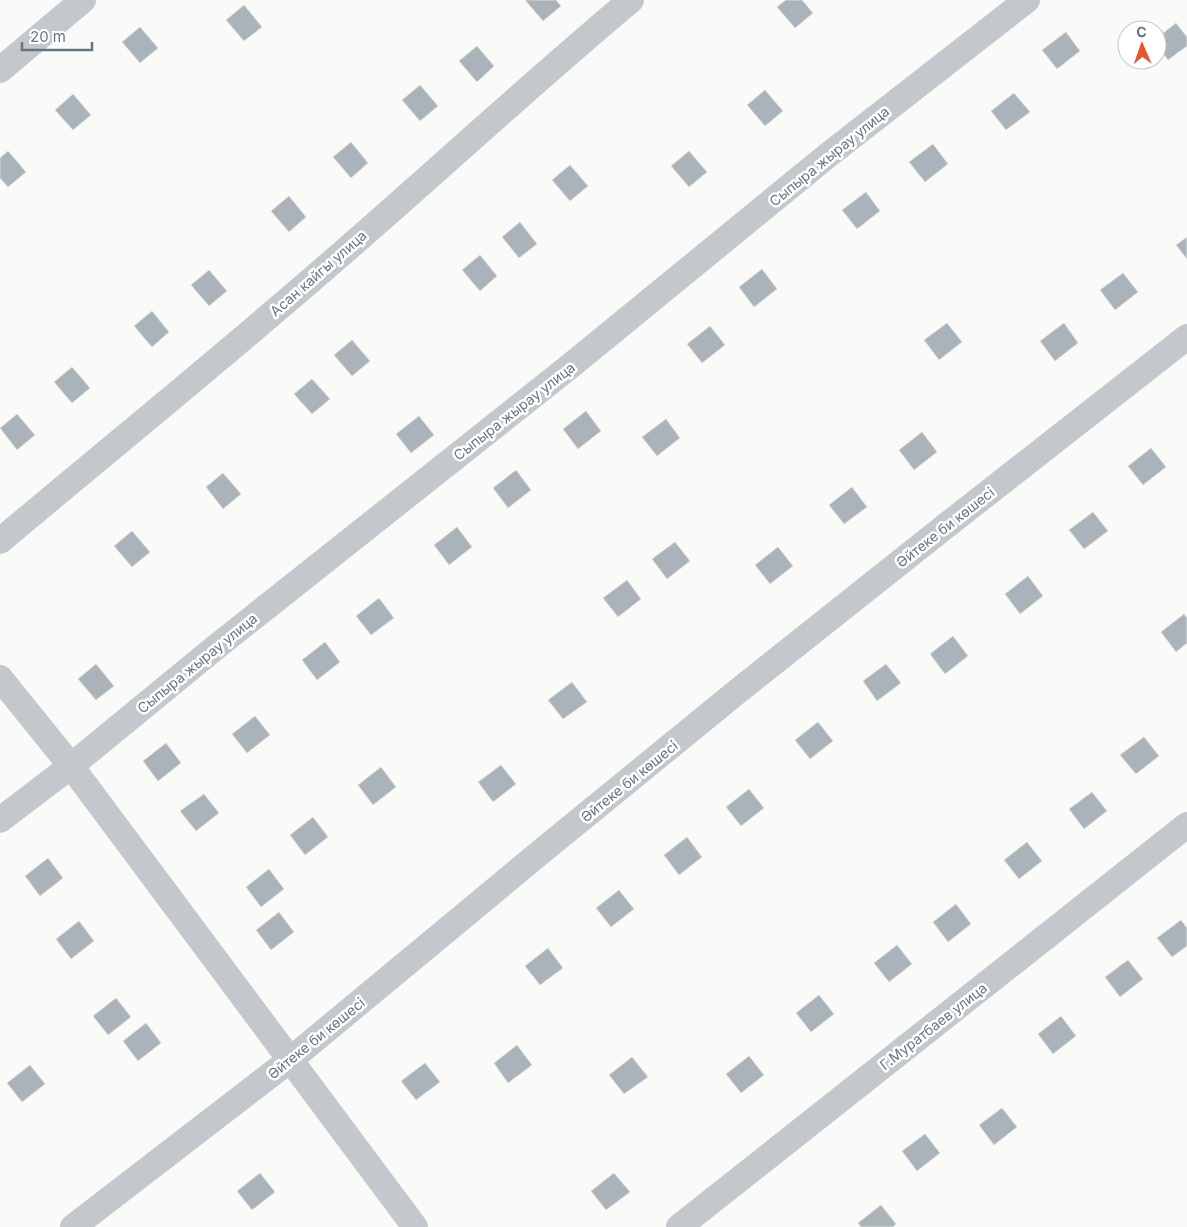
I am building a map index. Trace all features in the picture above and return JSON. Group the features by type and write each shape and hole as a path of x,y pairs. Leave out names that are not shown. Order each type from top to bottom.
{"street":[{"path":"0,70 84,0"},
{"name":"Асан кайгы улица","path":"0,541 333,262 535,83 632,0"},
{"name":"Сыпыра жырау улица","path":"0,820 71,766 216,647 569,368 827,156 1027,0"},
{"name":"Әйтеке би көшесі","path":"73,1227 290,1060 738,691 1187,337"},
{"path":"0,678 71,766 415,1227"},
{"name":"Г.Муратбаев улица","path":"680,1227 1187,825"}],"building":[{"path":"525,0 556,0 561,6 543,21"},
{"path":"786,0 802,0 813,13 795,28 777,7"},
{"path":"244,5 262,27 244,41 226,20"},
{"path":"1176,23 1187,37 1187,46 1168,60 1167,59 1167,30"},
{"path":"140,27 158,48 140,63 122,42"},
{"path":"1066,32 1080,51 1057,69 1042,50"},
{"path":"477,46 494,66 477,82 459,61"},
{"path":"420,85 438,106 420,121 402,100"},
{"path":"765,90 783,111 765,126 747,105"},
{"path":"1014,93 1030,112 1006,130 991,111"},
{"path":"73,94 91,115 73,130 55,110"},
{"path":"351,142 368,163 351,178 333,157"},
{"path":"933,144 948,164 925,182 909,162"},
{"path":"8,151 26,172 8,187 0,178 0,158"},
{"path":"689,151 707,172 689,187 671,166"},
{"path":"570,165 588,186 570,201 552,180"},
{"path":"866,192 880,211 857,229 842,210"},
{"path":"289,196 306,217 289,232 271,211"},
{"path":"520,222 537,244 519,258 502,237"},
{"path":"1187,237 1187,259 1176,245"},
{"path":"480,255 497,276 480,291 462,270"},
{"path":"762,269 777,289 754,307 739,287"},
{"path":"209,270 227,291 209,306 191,285"},
{"path":"1123,273 1138,292 1115,310 1100,290"},
{"path":"152,311 169,332 152,347 134,326"},
{"path":"947,323 962,342 939,360 924,340"},
{"path":"1064,323 1078,343 1055,361 1040,341"},
{"path":"710,326 725,345 702,363 687,344"},
{"path":"352,340 370,361 352,376 334,355"},
{"path":"72,367 90,388 72,403 54,382"},
{"path":"312,379 330,399 312,414 294,394"},
{"path":"586,411 601,431 578,449 563,429"},
{"path":"17,414 35,435 17,450 0,428"},
{"path":"419,416 434,435 411,453 396,434"},
{"path":"666,419 680,438 657,456 642,437"},
{"path":"922,432 937,452 914,470 899,450"},
{"path":"1151,448 1166,467 1143,485 1128,466"},
{"path":"516,470 531,490 508,508 493,488"},
{"path":"223,473 241,494 223,509 206,487"},
{"path":"852,487 867,507 844,524 829,505"},
{"path":"1093,512 1108,531 1084,549 1069,530"},
{"path":"457,527 472,547 449,565 434,545"},
{"path":"132,531 150,552 132,567 114,546"},
{"path":"675,542 690,561 667,579 652,559"},
{"path":"778,547 793,566 770,584 755,565"},
{"path":"1028,576 1043,596 1020,614 1005,594"},
{"path":"627,580 641,599 618,617 603,598"},
{"path":"379,598 394,618 371,635 356,616"},
{"path":"1184,614 1187,618 1187,643 1176,652 1161,632"},
{"path":"953,636 968,656 945,674 930,654"},
{"path":"325,642 340,662 317,680 302,660"},
{"path":"96,664 114,686 96,700 78,679"},
{"path":"886,664 901,683 877,701 863,681"},
{"path":"572,682 587,702 563,719 548,700"},
{"path":"255,716 270,735 247,753 232,734"},
{"path":"818,722 833,741 810,759 795,740"},
{"path":"1144,737 1159,756 1136,774 1120,755"},
{"path":"166,743 181,763 158,781 143,761"},
{"path":"501,765 516,784 493,802 478,782"},
{"path":"381,767 396,787 373,805 358,785"},
{"path":"749,789 764,808 741,826 726,807"},
{"path":"1092,792 1107,811 1084,829 1069,809"},
{"path":"204,794 219,813 196,831 180,811"},
{"path":"313,817 328,837 305,855 290,835"},
{"path":"687,837 702,857 679,875 664,855"},
{"path":"1027,842 1042,861 1019,879 1004,860"},
{"path":"48,858 63,878 40,896 25,876"},
{"path":"269,869 284,889 261,907 246,887"},
{"path":"619,890 634,909 611,927 596,908"},
{"path":"956,904 971,924 948,942 933,922"},
{"path":"279,912 294,932 271,950 256,930"},
{"path":"1181,920 1187,928 1187,946 1172,957 1157,938"},
{"path":"79,921 94,941 71,959 56,939"},
{"path":"897,945 912,964 889,982 874,963"},
{"path":"548,948 563,968 540,985 525,966"},
{"path":"1128,960 1143,979 1120,997 1105,977"},
{"path":"819,995 834,1014 811,1032 796,1013"},
{"path":"116,998 131,1017 108,1035 93,1016"},
{"path":"1061,1016 1076,1036 1053,1054 1038,1034"},
{"path":"146,1023 161,1043 138,1061 123,1041"},
{"path":"517,1045 532,1065 508,1083 494,1063"},
{"path":"749,1056 764,1075 741,1093 726,1074"},
{"path":"632,1057 648,1077 624,1094 609,1075"},
{"path":"425,1063 440,1082 416,1100 401,1081"},
{"path":"30,1065 45,1084 22,1102 7,1083"},
{"path":"1002,1108 1017,1127 994,1145 979,1125"},
{"path":"925,1134 940,1153 917,1171 902,1151"},
{"path":"260,1173 275,1192 252,1210 237,1191"},
{"path":"614,1173 630,1192 606,1210 591,1191"},
{"path":"881,1205 896,1224 893,1227 861,1227 858,1223"}]}
